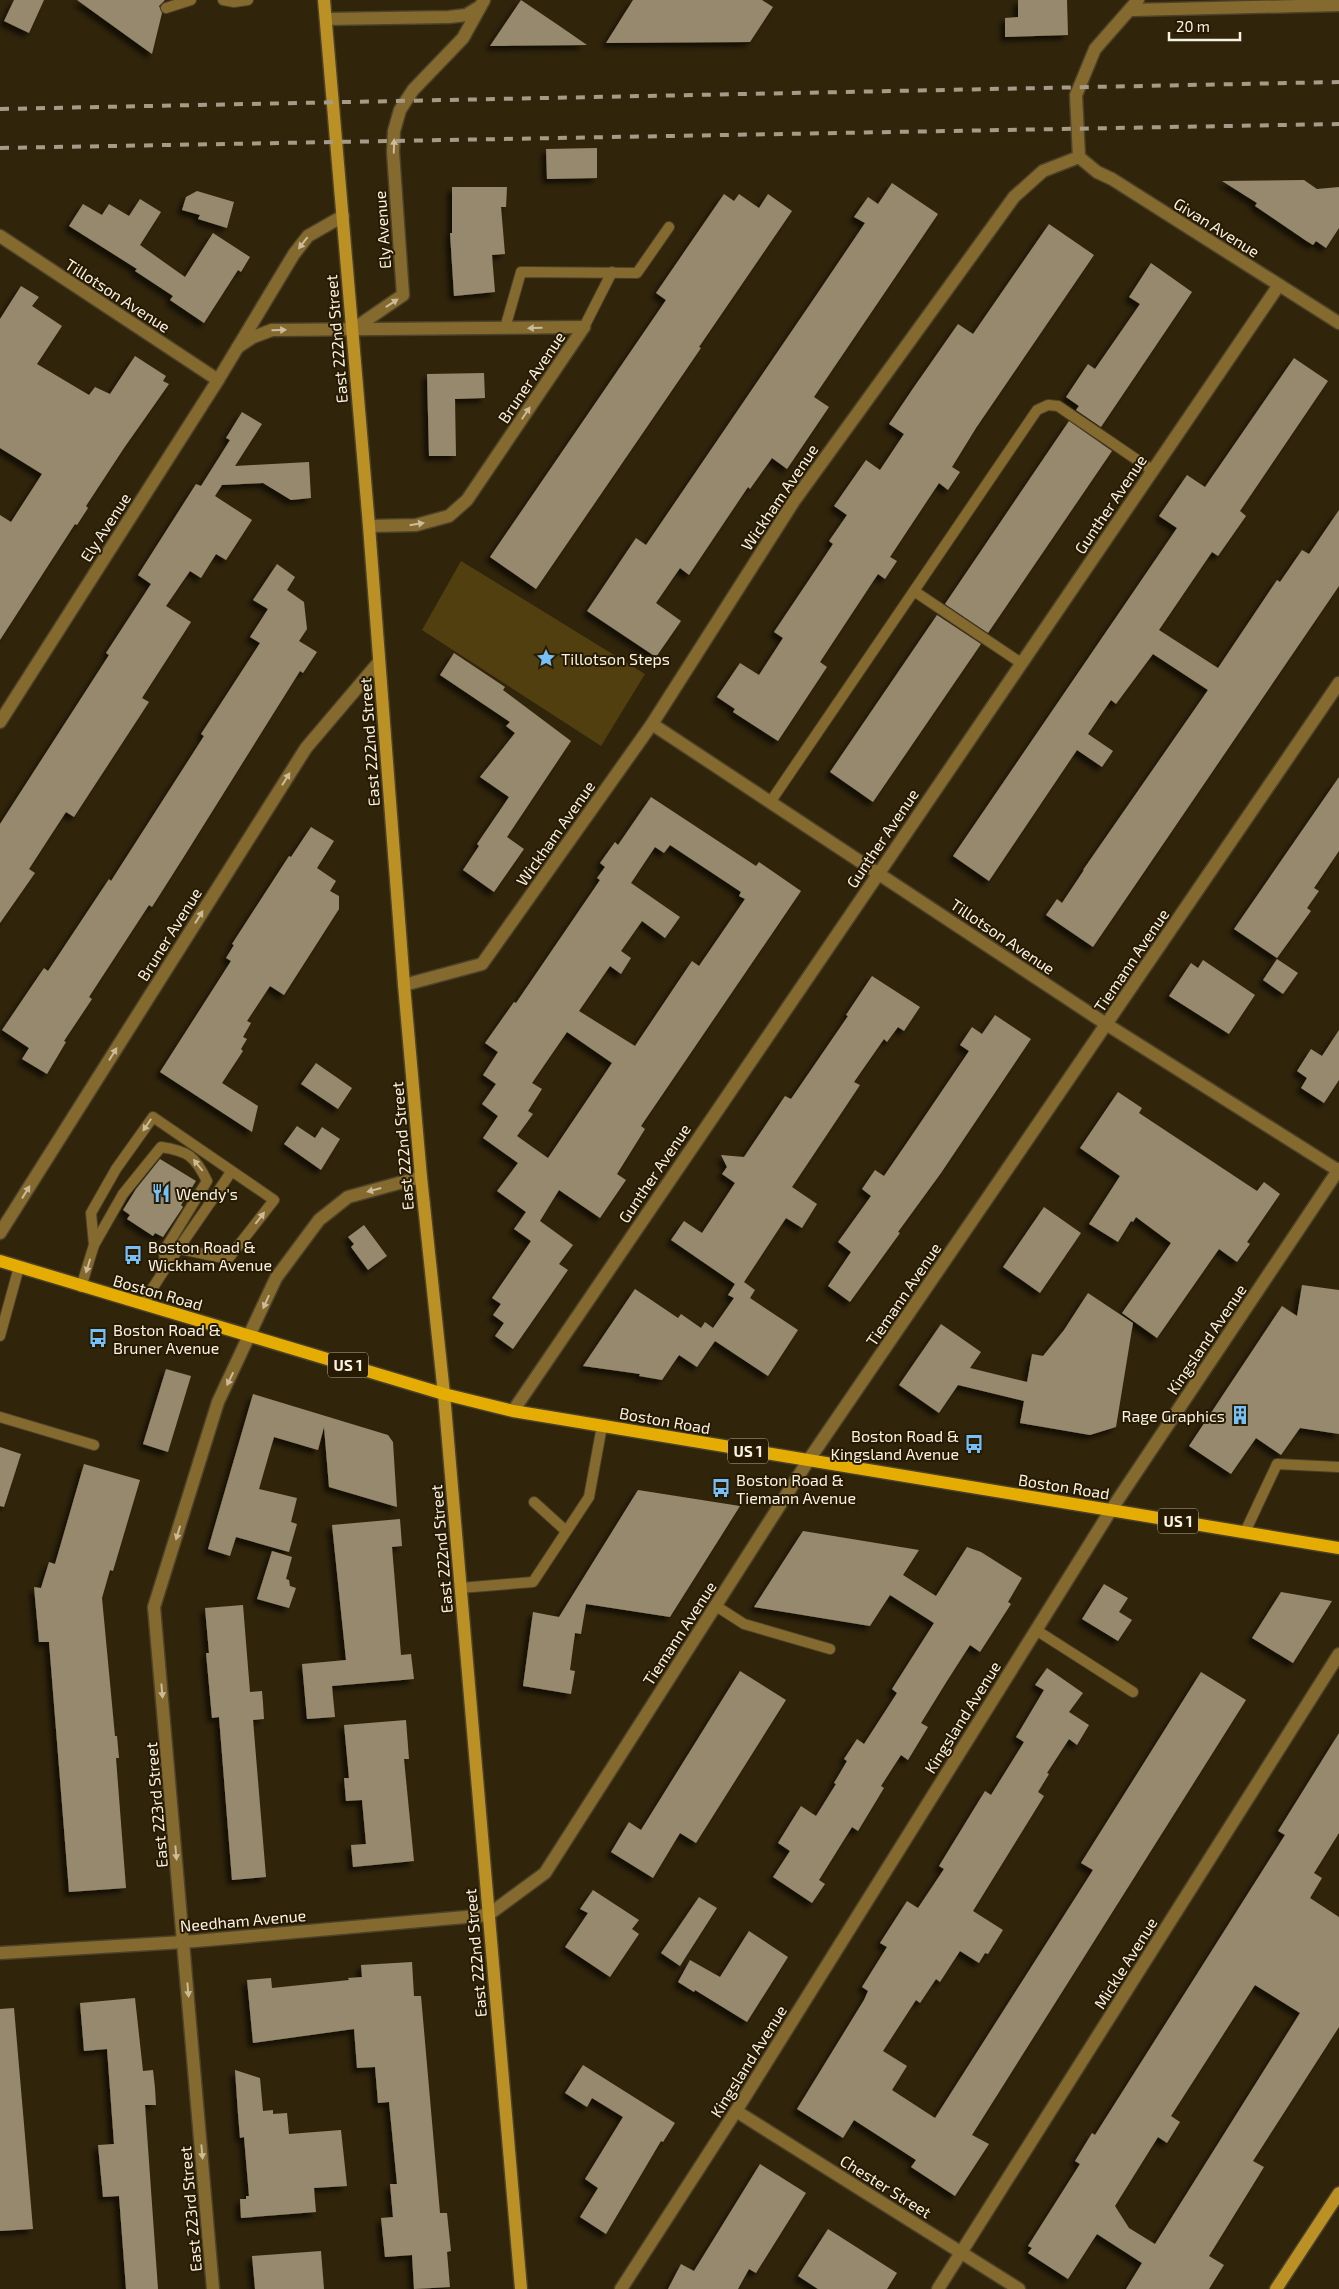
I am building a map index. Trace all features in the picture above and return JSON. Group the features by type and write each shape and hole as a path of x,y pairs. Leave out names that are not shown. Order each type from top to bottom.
{"main road":[{"name":"Boston Road","path":"0,1262 251,1335 444,1394 513,1411 1339,1548"}],"street":[{"name":"East 222nd Street","path":"324,0 369,526 404,985 421,1177 444,1394 521,2289"},
{"name":"Ely Avenue","path":"326,19 449,17 466,15 482,3"},
{"name":"Ely Avenue","path":"235,349 253,337 272,330 352,330 403,295 393,152 394,131 400,110 413,90 464,38 482,3"},
{"path":"1079,157 1076,95 1095,48 1135,5 1339,5"},
{"name":"Givan Avenue","path":"1079,157 1097,172 1279,285 1333,316 1339,323"},
{"name":"Wickham Avenue","path":"404,985 482,964 652,724 794,501 1014,196 1043,171 1079,157"},
{"name":"Ely Avenue","path":"0,722 218,380 294,254 308,236 343,216"},
{"name":"Tillotson Avenue","path":"0,236 218,380"},
{"name":"Gunther Avenue","path":"513,1411 1279,285"},
{"name":"Bruner Avenue","path":"352,330 584,327"},
{"name":"Bruner Avenue","path":"369,526 416,525 424,523 449,516 467,500 584,327"},
{"name":"Bruner Avenue","path":"0,1233 306,748 379,662"},
{"name":"Tiemann Avenue","path":"488,1915 545,1873 808,1461 1339,683"},
{"name":"Tillotson Avenue","path":"652,724 1106,1024 1339,1170"},
{"name":"Kingsland Avenue","path":"621,2289 736,2111 1111,1510 1339,1170"},
{"path":"251,1335 276,1278 318,1220 348,1197 421,1177"},
{"name":"East 223rd Street","path":"213,2289 154,1608 218,1402 251,1335"},
{"name":"Mickle Avenue","path":"938,2289 1339,1654"},
{"name":"Needham Avenue","path":"0,1953 184,1942 488,1915"},
{"name":"Chester Street","path":"736,2111 1019,2289"},
{"path":"1276,2289 1339,2194"}],"lane":[{"path":"166,8 191,0"},
{"path":"223,0 234,2 248,0"},
{"path":"505,328 521,272 637,273 669,227"},
{"path":"584,327 612,272"},
{"path":"771,802 1037,410 1048,405 1058,406 1152,470"},
{"path":"914,591 1021,663"},
{"path":"94,1245 91,1213 116,1170 152,1116 274,1200 228,1259 180,1249"},
{"path":"81,1287 94,1245 124,1194 161,1147 180,1150 198,1162 207,1181 164,1251 165,1266"},
{"path":"143,1304 165,1266 180,1249 231,1172"},
{"path":"0,1336 19,1267"},
{"path":"0,1417 94,1445"},
{"path":"460,1588 533,1582 589,1497 602,1426"},
{"path":"1245,1532 1277,1464 1339,1467"},
{"path":"534,1502 566,1532"},
{"path":"716,1606 744,1624 830,1649"},
{"path":"1036,1630 1132,1692"}],"shaded area":[{"path":"461,561 645,674 601,746 422,630"}],"building":[{"path":"14,0 44,0 29,33 4,21"},
{"path":"77,0 165,0 159,6 162,13 152,54"},
{"path":"521,0 561,27 587,45 490,46"},
{"path":"633,0 762,0 773,7 750,42 606,43"},
{"path":"1018,0 1067,0 1068,35 1005,37 1005,18 1018,17"},
{"path":"597,148 597,178 547,179 546,149"},
{"path":"1304,180 1317,189 1339,187 1339,228 1326,248 1316,241 1313,245 1305,240 1255,206 1257,203 1222,181"},
{"path":"892,183 938,214 814,397 829,407 787,469 772,458 750,489 748,487 689,575 680,568 656,603 681,621 656,657 587,611 636,538 646,545 815,297 865,223 854,217 868,197 878,204"},
{"path":"452,187 507,187 506,207 501,207 505,254 492,255 495,292 454,296 450,233 452,233"},
{"path":"197,191 234,202 227,228 198,219 200,215 182,210 186,197"},
{"path":"724,194 734,201 739,194 759,208 768,194 792,211 536,589 490,557 666,300 656,293"},
{"path":"140,199 161,212 140,245 185,277 213,233 250,257 241,272 238,270 204,323 170,300 173,296 135,271 137,269 69,226 83,204 102,215 109,204 129,216"},
{"path":"1049,224 1094,255 976,428 952,467 960,472 948,490 939,483 890,557 897,561 885,579 878,574 820,662 827,667 778,741 733,712 735,709 717,697 740,663 759,675 783,638 774,632 833,544 829,541 847,515 834,506 866,460 880,470 904,434 889,424 914,387 958,324 973,334"},
{"path":"1151,263 1192,292 1101,427 1076,410 1079,406 1066,397 1088,364 1095,369 1140,304 1129,297"},
{"path":"21,286 39,297 32,306 62,326 37,364 89,395 95,387 110,394 135,356 166,376 163,381 169,384 124,448 86,506 88,508 77,525 75,524 0,640 0,515 11,522 42,474 0,448 0,319"},
{"path":"1294,358 1328,381 1240,511 1246,516 1218,556 1212,552 1159,630 1218,668 1277,580 1280,582 1302,550 1309,554 1339,510 1339,586 1093,947 1046,915 1057,899 1062,903 1208,690 1153,654 1116,704 1111,700 1088,734 1113,751 1102,767 1077,750 989,881 953,856 1177,528 1159,516 1187,475 1205,487"},
{"path":"484,373 485,398 455,399 456,456 429,456 427,374"},
{"path":"242,412 262,424 235,466 309,462 311,498 291,500 263,483 222,485 215,496 252,520 226,560 216,554 201,578 190,571 166,606 191,622 142,698 149,702 74,817 66,812 29,869 35,873 0,923 0,824 109,655 106,653 151,584 138,575 196,484 201,486 230,440 226,438"},
{"path":"1069,421 1112,451 988,633 945,604"},
{"path":"277,564 295,577 287,590 304,602 307,629 299,641 317,652 303,673 300,671 152,907 149,905 89,997 92,999 64,1041 66,1042 47,1074 22,1059 29,1048 2,1030 44,968 48,971 109,879 111,881 204,736 201,734 260,643 250,637 268,609 253,600"},
{"path":"937,615 981,644 873,802 830,772"},
{"path":"454,653 505,687 503,690 571,741 507,837 524,849 494,892 463,870 479,846 477,844 509,797 480,777 515,733 506,726 510,722 440,675"},
{"path":"1339,777 1339,851 1314,888 1319,891 1307,908 1311,911 1277,958 1234,929"},
{"path":"651,797 756,866 759,862 801,891 641,1126 645,1129 617,1174 626,1180 600,1218 559,1190 540,1221 573,1245 559,1264 568,1270 513,1349 495,1336 504,1323 493,1315 501,1304 492,1298 531,1241 514,1229 526,1212 497,1191 518,1163 483,1138 498,1116 482,1104 496,1084 483,1075 498,1052 485,1043 514,1002 516,1003 600,880 597,878 605,867 600,863 615,842 618,845","holes":["670,845 741,892 739,896 745,899 699,966 692,961 635,1046 579,1011 610,966 621,974 631,958 621,951 642,921 665,938 680,917 631,883 655,847 664,853","567,1032 612,1063 548,1158 517,1136 533,1114 528,1111 542,1089 532,1083"]},
{"path":"311,827 334,841 317,868 336,881 330,891 339,896 339,909 284,995 270,986 247,1021 251,1023 243,1037 247,1039 241,1049 243,1051 222,1083 258,1106 252,1132 160,1072 231,961 226,958 234,945 232,944 289,856 291,857"},
{"path":"1277,959 1298,973 1283,994 1263,980"},
{"path":"1203,960 1255,995 1229,1034 1169,996 1191,963 1198,968"},
{"path":"872,976 920,1007 904,1031 898,1027 887,1042 884,1039 854,1082 860,1085 792,1187 817,1204 802,1228 786,1218 744,1282 755,1290 750,1298 798,1330 768,1376 715,1341 697,1367 679,1355 662,1380 639,1376 640,1374 583,1366 635,1289 678,1318 681,1314 701,1328 705,1322 713,1328 734,1298 728,1295 735,1284 671,1240 684,1221 702,1233 735,1183 722,1174 727,1167 721,1155 744,1157 785,1096 791,1099 848,1016 846,1015"},
{"path":"995,1015 1031,1039 941,1173 898,1232 900,1233 850,1302 828,1286 851,1252 838,1242 871,1196 862,1189 875,1170 884,1176 906,1144 969,1051 960,1045 972,1027 982,1034"},
{"path":"1339,1030 1339,1080 1324,1103 1301,1088 1307,1078 1297,1071 1311,1049 1322,1056"},
{"path":"316,1063 352,1088 338,1109 301,1084"},
{"path":"1118,1092 1142,1108 1139,1113 1257,1191 1264,1182 1280,1194 1247,1242 1250,1244 1237,1262 1219,1249 1157,1338 1122,1313 1171,1243 1136,1217 1133,1222 1131,1221 1118,1242 1089,1224 1120,1176 1080,1148"},
{"path":"297,1126 315,1138 322,1127 340,1139 321,1170 284,1144"},
{"name":"Wendy's","path":"160,1159 196,1181 181,1205 183,1207 163,1237 155,1233 153,1236 127,1219 130,1215 123,1210 136,1189"},
{"path":"1044,1207 1081,1233 1040,1293 1003,1267"},
{"path":"364,1225 387,1256 368,1270 351,1247 354,1244 348,1237"},
{"path":"1302,1285 1339,1290 1339,1434 1300,1428 1281,1455 1256,1438 1231,1474 1189,1446 1282,1306 1297,1316"},
{"path":"1088,1293 1133,1323 1116,1427 1090,1435 1020,1423 1024,1401 958,1385 939,1413 899,1385 941,1324 981,1352 970,1368 1027,1382 1032,1354 1043,1356 1064,1330"},
{"path":"166,1369 191,1376 168,1452 143,1444"},
{"path":"253,1394 388,1435 393,1442 397,1507 329,1487 324,1427 318,1450 274,1437 259,1489 297,1498 291,1522 297,1524 289,1552 236,1537 230,1556 208,1549"},
{"path":"0,1447 21,1454 4,1507 0,1506"},
{"path":"84,1464 140,1480 113,1571 110,1570 102,1598 115,1736 117,1736 119,1758 116,1758 126,1888 69,1892 49,1642 39,1642 34,1587 41,1588 49,1562 55,1564"},
{"path":"638,1490 740,1506 670,1617 586,1604 581,1634 575,1633 570,1670 575,1671 571,1694 523,1686 533,1612 559,1617"},
{"path":"400,1519 402,1546 392,1547 401,1655 411,1654 414,1679 332,1686 335,1717 307,1719 302,1664 346,1660 332,1525"},
{"path":"803,1531 919,1550 903,1575 936,1596 967,1547 981,1552 1022,1578 1008,1602 1011,1604 980,1652 970,1645 947,1681 921,1723 928,1727 908,1760 901,1755 881,1786 884,1788 858,1831 852,1827 819,1880 825,1884 812,1903 773,1877 790,1851 778,1843 801,1806 816,1816 836,1784 834,1783 847,1761 844,1759 857,1739 864,1744 897,1693 892,1689 934,1623 890,1595 870,1626 754,1607"},
{"path":"272,1551 292,1557 286,1579 289,1580 290,1586 296,1588 289,1608 257,1599"},
{"path":"1104,1584 1128,1598 1119,1612 1132,1620 1118,1641 1082,1619"},
{"path":"1281,1592 1332,1601 1293,1663 1252,1638"},
{"path":"243,1605 250,1692 262,1691 264,1719 253,1720 266,1877 232,1880 219,1717 212,1718 206,1653 209,1653 205,1608"},
{"path":"1047,1668 1083,1693 1069,1712 1089,1725 1077,1745 1069,1739 1047,1773 1049,1774 1038,1792 1044,1796 973,1911 1003,1930 988,1954 985,1953 979,1963 960,1951 940,1982 936,1979 920,2003 916,2000 883,2051 907,2066 892,2090 935,2118 1093,1870 1081,1863 1201,1672 1246,1700 972,2135 989,2144 955,2196 911,2167 916,2160 854,2120 843,2138 797,2109 864,2000 868,1991 862,1987 887,1947 880,1943 907,1901 918,1908 944,1869 939,1866 985,1791 991,1795 1024,1742 1016,1737 1044,1690 1035,1685"},
{"path":"740,1671 786,1700 696,1843 680,1833 653,1878 611,1852 629,1822 641,1830"},
{"path":"406,1720 409,1759 404,1759 414,1861 353,1867 351,1845 366,1844 362,1800 346,1801 344,1778 349,1778 344,1725"},
{"path":"1339,1733 1339,1833 1314,1873 1322,1878 1310,1898 1339,1917 1339,2027 1253,2161 1264,2167 1209,2256 1224,2265 1209,2289 1126,2289 1142,2263 1097,2234 1068,2279 1028,2253 1032,2248 1028,2246 1080,2164 1075,2161 1092,2133 1095,2135 1285,1835 1278,1831","holes":["1255,1985 1300,2013 1155,2244 1129,2228 1115,2206 1158,2137 1167,2143 1180,2122 1171,2116"]},
{"path":"593,1890 639,1920 632,1929 639,1934 610,1977 565,1947 588,1913 580,1909"},
{"path":"699,1897 717,1908 680,1966 661,1953"},
{"path":"749,1931 788,1957 747,2022 695,1990 694,1992 678,1982 690,1960 720,1977"},
{"path":"412,1962 414,1996 421,1996 440,2213 447,2213 451,2251 447,2252 450,2287 414,2289 412,2255 385,2257 381,2218 393,2217 390,2184 397,2184 389,2102 378,2103 375,2067 357,2068 354,2029 253,2043 247,1980 271,1978 272,1988 349,1980 348,1978 362,1977 361,1965"},
{"path":"135,1998 143,2071 153,2070 155,2088 156,2105 145,2105 158,2289 126,2289 119,2196 103,2197 98,2145 114,2144 107,2049 84,2051 80,2003"},
{"path":"14,2008 33,2229 0,2231 0,2009"},
{"path":"583,2065 675,2123 663,2142 661,2141 606,2234 580,2217 598,2188 585,2179 623,2117 592,2098 587,2107 565,2093"},
{"path":"235,2070 260,2078 263,2111 273,2110 273,2114 287,2113 289,2134 341,2130 347,2186 314,2188 316,2212 241,2218 240,2199 246,2199 246,2196 249,2196 244,2137 240,2138"},
{"path":"760,2164 806,2193 756,2273 749,2269 738,2289 668,2289 681,2264 694,2271"},
{"path":"828,2229 897,2273 887,2289 818,2289 798,2276"},
{"path":"321,2251 324,2289 255,2289 252,2256"}],"railway":[{"path":"0,109 1339,82"},
{"path":"0,148 1339,124"}],"place":[{"name":"Tillotson Steps","path":"546,658"},
{"name":"Wendy's","path":"161,1193"},
{"name":"Boston Road & Wickham Avenue","path":"133,1255"},
{"name":"Boston Road & Bruner Avenue","path":"98,1338"},
{"name":"Rage Graphics","path":"1240,1415"},
{"name":"Boston Road & Kingsland Avenue","path":"974,1444"},
{"name":"Boston Road & Tiemann Avenue","path":"721,1488"}]}
